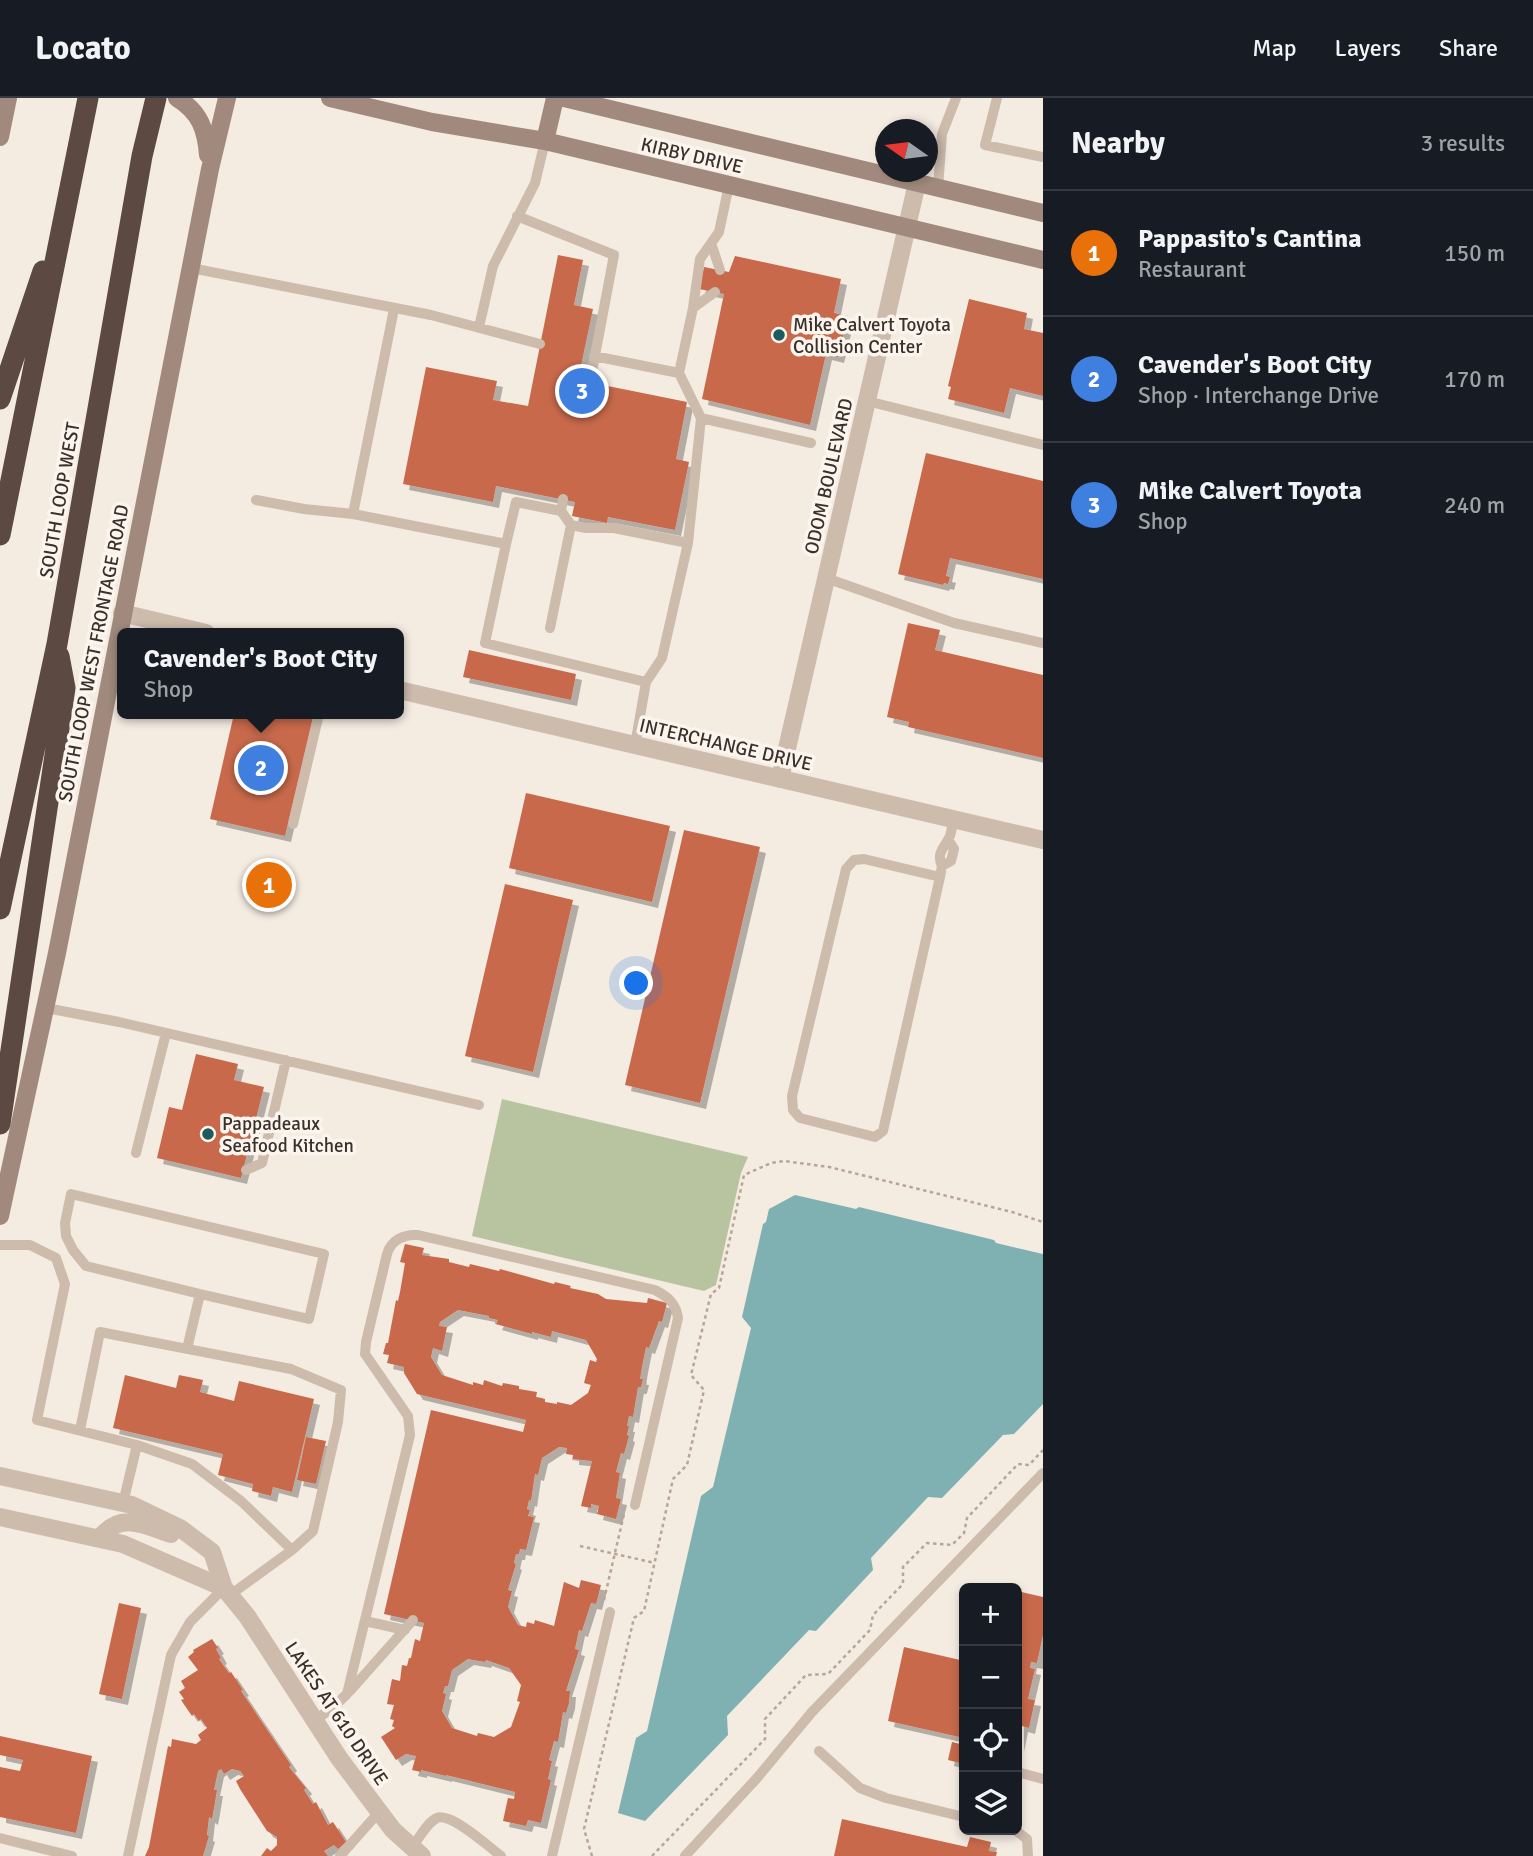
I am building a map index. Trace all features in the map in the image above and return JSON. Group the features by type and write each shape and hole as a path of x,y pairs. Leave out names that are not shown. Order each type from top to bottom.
{"highway":[{"path":"0,535 88,98"},
{"name":"SOUTH LOOP WEST","path":"0,909 57,644 142,156 156,98"},
{"path":"0,399 74,176"},
{"path":"0,1124 65,688 57,644"}],"main road":[{"path":"177,98 196,113 206,132 210,169"},
{"name":"SOUTH LOOP WEST FRONTAGE ROAD","path":"119,628 210,169 227,98"},
{"name":"KIRBY DRIVE","path":"331,98 432,122 545,141 1043,260"},
{"path":"545,141 555,98"},
{"name":"KIRBY DRIVE","path":"565,98 1043,213"},
{"path":"0,137 9,101"},
{"name":"SOUTH LOOP WEST FRONTAGE ROAD","path":"0,1216 46,1008 117,640"}],"street":[{"name":"ODOM BOULEVARD","path":"780,779 917,183"},
{"path":"122,614 184,628"},
{"name":"INTERCHANGE DRIVE","path":"404,691 1043,840"},
{"path":"0,1476 132,1505 180,1528 212,1552"},
{"name":"LAKES AT 610 DRIVE","path":"0,1517 100,1538 135,1549 227,1592"},
{"path":"100,1538 109,1527 119,1522 134,1522 174,1535 212,1552"},
{"name":"LAKES AT 610 DRIVE","path":"212,1552 227,1592 247,1616 313,1721 393,1830 417,1852"}],"lane":[{"path":"938,188 942,134 956,98"},
{"path":"997,98 985,145 1043,157"},
{"path":"479,327 493,266 535,183 545,141"},
{"path":"635,745 646,682 662,658 688,543 701,418 679,373 693,309 700,259 719,232 729,185"},
{"path":"517,216 614,255 590,382"},
{"path":"711,243 720,270"},
{"path":"191,268 479,327 540,344"},
{"path":"693,309 715,292"},
{"path":"353,514 394,309"},
{"path":"594,356 679,373"},
{"path":"867,401 1043,444"},
{"path":"701,418 811,443"},
{"path":"561,511 563,499"},
{"path":"256,500 353,514 506,544"},
{"path":"646,682 485,643 516,502 561,511 571,525 614,528 688,543"},
{"path":"550,628 571,525"},
{"path":"826,578 954,623 1043,643"},
{"path":"293,824 318,719"},
{"path":"941,872 864,859 854,860 846,869 792,1096 793,1110 800,1118 875,1137 883,1132 941,872 939,859 942,847 948,841 953,819"},
{"path":"46,1008 478,1104"},
{"path":"136,1153 166,1033"},
{"path":"246,1170 262,1163 286,1060"},
{"path":"71,1194 324,1254 309,1319 200,1294 86,1266 66,1236 65,1223 71,1194"},
{"path":"347,1694 410,1435 408,1416 365,1354 389,1247 401,1237 418,1235 655,1290 673,1303 678,1318 631,1504"},
{"path":"0,1245 30,1245 56,1258 65,1284 37,1420 137,1445 192,1464 241,1501 292,1550"},
{"path":"187,1349 200,1294"},
{"path":"80,1430 100,1332 291,1369 341,1390 338,1422 313,1531 292,1550 227,1592 190,1622 171,1655 128,1856"},
{"path":"123,1503 137,1445"},
{"path":"685,1856 812,1713 1043,1473"},
{"path":"552,1856 606,1608"},
{"path":"313,1721 347,1694 413,1620"},
{"path":"365,1621 405,1630"},
{"path":"818,1751 860,1788 886,1798 959,1816"},
{"path":"1022,1773 1043,1779"},
{"path":"340,1856 379,1812"},
{"path":"417,1852 433,1819 441,1817 452,1820 501,1856"},
{"path":"1021,1835 1027,1839 1028,1856"},
{"path":"0,1838 72,1856"}],"path":[{"path":"592,1856 584,1829 634,1618 644,1611 673,1479 687,1465 704,1390 691,1375 710,1294 719,1287 744,1175 748,1171 784,1161 829,1167 1043,1222"},
{"path":"643,1383 648,1383 645,1394"},
{"path":"652,1856 765,1740 765,1719 806,1675 828,1674 870,1630 873,1615 904,1584 903,1567 927,1543 953,1545 964,1533 967,1518 1018,1464 1029,1465 1043,1450"},
{"path":"606,1608 615,1554 631,1504"},
{"path":"580,1546 655,1563"}],"green space":[{"path":"502,1099 748,1157 741,1173 716,1285 704,1291 472,1236"}],"water":[{"path":"795,1195 856,1209 859,1207 1043,1254 1043,1404 1014,1434 1003,1435 942,1498 928,1497 871,1558 873,1570 816,1631 809,1630 727,1716 728,1735 645,1821 618,1813 636,1738 647,1731 701,1496 713,1487 751,1328 742,1317 763,1224 769,1209"}],"building":[{"path":"558,255 583,260 574,305 593,309 578,380 687,402 676,459 689,462 675,530 608,517 607,523 572,516 575,502 496,486 493,502 403,484 426,367 497,381 493,400 528,406"},
{"name":"Mike Calvert Toyota Collision Center","path":"735,256 841,279 834,313 848,316 838,357 826,354 810,425 702,399 724,294 699,289 704,267 729,272"},
{"path":"969,299 1027,313 1024,329 1043,333 1043,396 1010,388 1004,413 948,399 951,387 948,386"},
{"path":"926,453 1043,481 1043,579 950,558 946,576 950,577 948,584 898,574"},
{"path":"908,623 940,630 935,650 1043,675 1043,758 908,727 909,722 887,717"},
{"path":"469,650 576,674 571,700 463,677"},
{"path":"233,719 313,719 285,836 210,819"},
{"path":"526,793 670,826 652,902 509,868"},
{"path":"684,830 760,847 700,1103 625,1085"},
{"path":"505,884 573,900 533,1072 465,1056"},
{"name":"Pappadeaux Seafood Kitchen","path":"196,1054 238,1064 234,1080 264,1087 241,1178 157,1158 169,1107 182,1110"},
{"path":"405,1244 424,1248 422,1255 449,1259 449,1262 469,1267 470,1264 499,1271 500,1269 554,1284 555,1282 598,1294 606,1299 647,1303 648,1298 667,1303 662,1322 659,1321 649,1348 646,1347 640,1379 643,1379 641,1387 638,1387 633,1417 629,1416 629,1436 616,1472 620,1473 616,1498 621,1499 616,1519 597,1514 599,1506 581,1506 592,1461 573,1459 573,1455 566,1454 567,1448 559,1447 542,1458 538,1475 535,1474 531,1501 529,1500 527,1509 530,1510 528,1516 534,1517 526,1550 520,1549 519,1554 516,1554 516,1564 508,1590 512,1591 508,1607 518,1625 526,1627 527,1622 534,1624 535,1620 554,1626 564,1582 579,1588 581,1580 601,1585 596,1604 591,1603 582,1631 579,1630 575,1649 579,1650 566,1691 570,1691 569,1703 566,1713 563,1712 558,1742 554,1741 549,1760 552,1761 548,1779 551,1780 541,1823 528,1820 526,1826 503,1821 508,1798 514,1799 515,1792 446,1775 412,1770 416,1756 406,1754 396,1760 381,1737 395,1728 392,1726 394,1720 390,1719 394,1705 387,1704 392,1679 400,1681 402,1665 407,1666 415,1639 420,1641 424,1623 384,1614 431,1410 523,1432 526,1420 417,1394 404,1373 404,1367 387,1363 389,1355 383,1354 400,1292 405,1263 400,1262","holes":["458,1310 489,1316 498,1320 496,1324 532,1334 551,1337 552,1331 586,1340 597,1359 596,1362 590,1360 584,1383 591,1385 588,1393 571,1405 557,1404 545,1402 545,1399 536,1397 537,1392 519,1389 519,1386 503,1383 502,1386 484,1380 483,1385 473,1382 473,1385 442,1375 431,1357 433,1348 442,1351 447,1327 439,1326 440,1322","468,1659 486,1660 509,1668 521,1685 517,1701 520,1702 511,1727 494,1737 478,1733 477,1736 452,1728 442,1711 446,1694 443,1693 445,1686 448,1686 452,1670"]},
{"path":"125,1375 176,1388 179,1375 203,1380 200,1392 234,1401 239,1381 314,1399 292,1492 273,1487 271,1496 252,1491 253,1484 218,1475 223,1454 113,1428"},
{"path":"306,1437 326,1441 316,1484 297,1480"},
{"path":"1022,1592 1043,1597 1043,1635 1037,1663 1031,1662 1030,1668 1035,1669 1028,1699 1035,1700 1029,1728 1022,1726"},
{"path":"119,1603 141,1608 122,1699 99,1694"},
{"path":"212,1639 218,1648 219,1659 243,1690 241,1691 291,1765 289,1767 306,1788 304,1790 313,1804 316,1802 328,1825 333,1822 346,1842 338,1849 334,1845 324,1851 328,1856 261,1856 267,1848 271,1851 277,1845 277,1837 267,1831 240,1789 236,1781 244,1776 240,1771 232,1769 224,1774 221,1769 218,1771 214,1790 217,1790 212,1819 209,1817 209,1836 203,1856 145,1856 168,1746 171,1747 172,1739 196,1744 201,1740 198,1735 207,1728 201,1719 199,1721 194,1714 192,1716 179,1692 185,1688 181,1681 198,1670 188,1657 193,1650"},
{"path":"904,1647 959,1660 959,1737 888,1721"},
{"path":"0,1736 92,1756 76,1833 0,1817 0,1767 20,1771 23,1760 0,1755"},
{"path":"952,1742 959,1744 959,1763 948,1760"},
{"path":"842,1819 967,1847 970,1837 991,1842 989,1851 997,1852 996,1856 834,1856"}],"place":[{"name":"Mike Calvert Toyota Collision Center","path":"779,335"},
{"name":"Mike Calvert Toyota","path":"582,391"},
{"name":"Cavender's Boot City","path":"261,768"},
{"name":"Pappasito's Cantina","path":"269,885"},
{"name":"Pappadeaux Seafood Kitchen","path":"208,1134"}]}
